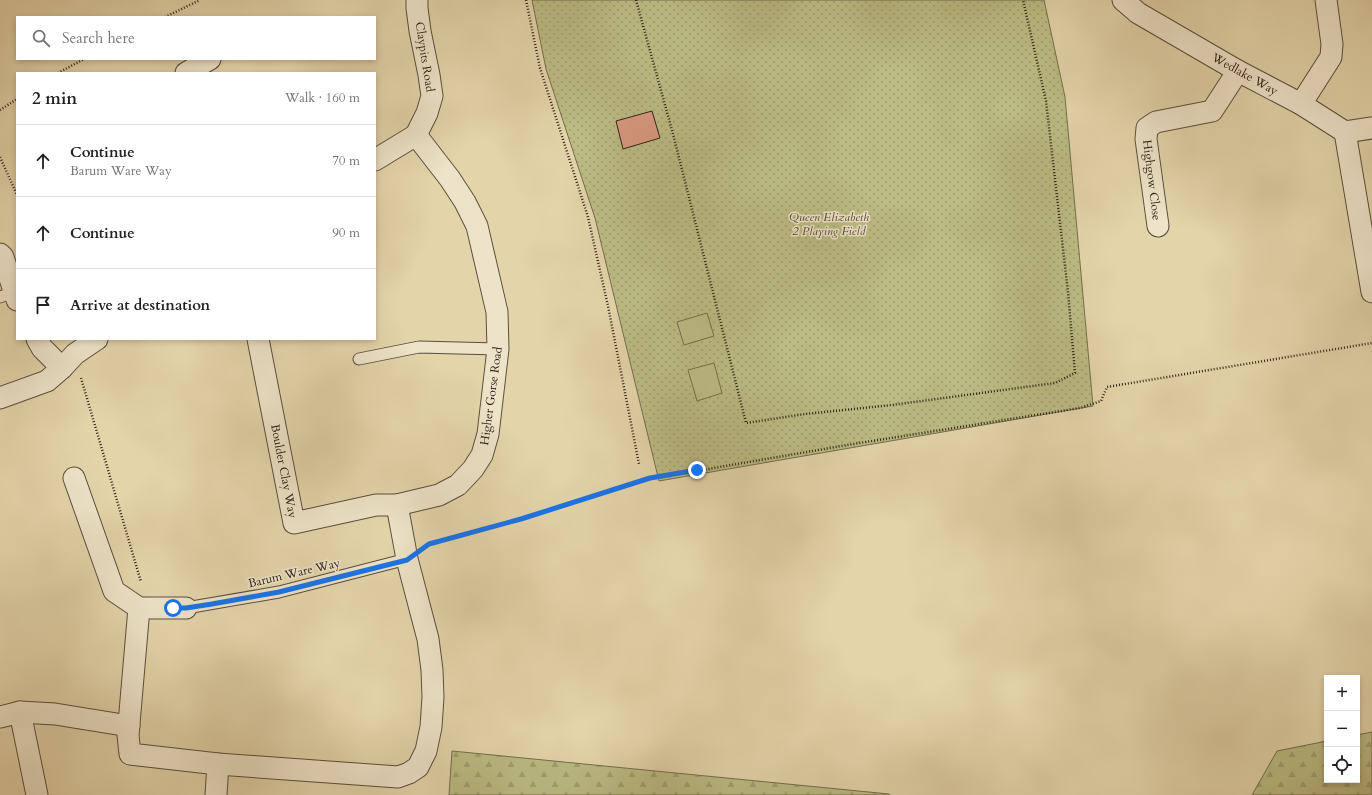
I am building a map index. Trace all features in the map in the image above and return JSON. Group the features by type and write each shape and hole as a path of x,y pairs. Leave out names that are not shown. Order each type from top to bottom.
{"street":[{"name":"Claypits Road","path":"416,135 427,114 432,96 430,75 420,31 417,0"},
{"name":"Wedlake Way","path":"1122,0 1138,13 1238,71 1301,104 1345,132"},
{"path":"1301,104 1331,56 1332,44 1326,0"},
{"name":"Highgow Close","path":"1158,226 1146,139 1147,128 1156,122 1212,110 1238,71"},
{"path":"1372,128 1345,132 1372,292"},
{"path":"376,159 416,135"},
{"name":"Higher Gorse Road","path":"398,505 439,495 458,485 473,469 482,454 488,434 498,349 497,312 477,226 458,190 416,135"},
{"path":"0,254 3,257 10,296"},
{"path":"38,340 42,348 68,361"},
{"path":"0,398 47,381 68,361 96,340"},
{"name":"Boulder Clay Way","path":"258,340 294,523 376,505 398,505"},
{"path":"74,478 114,592 144,608 186,608"},
{"path":"144,608 128,735 130,754 397,786 409,773 418,767 426,751 431,727 433,697 432,670 428,639 407,560 398,505"},
{"path":"0,717 20,712 62,715 129,726"},
{"path":"20,712 38,795"},
{"path":"216,795 218,764"}],"lane":[{"path":"358,359 419,347 498,349"},
{"name":"Barum Ware Way","path":"186,608 279,592 407,560"}],"path":[{"path":"167,16 200,0"},
{"path":"526,0 540,68 588,217 608,306 639,464"},
{"path":"636,0 673,134 746,423 805,414 1055,383 1074,373 1068,292 1046,101 1023,0"},
{"path":"60,72 82,60"},
{"path":"0,110 16,100"},
{"path":"0,157 16,193"},
{"path":"407,560 429,544 521,519 650,478 1080,408 1101,401 1107,387 1372,343"},
{"path":"68,361 144,608"}],"green space":[{"name":"Queen Elizabeth 2 Playing Field","path":"532,0 1044,0 1065,97 1093,406 659,481 595,218 546,69"},
{"path":"707,313 714,336 684,345 677,322"},
{"path":"714,363 722,393 697,401 688,370"},
{"path":"1372,732 1372,795 1252,795 1277,751 1324,742 1324,783 1360,783 1360,734"},
{"path":"452,751 889,794 890,795 449,795"}],"building":[{"path":"652,111 660,138 623,149 616,121"}],"route":[{"path":"173,608 186,608 226,602 279,592 407,560 429,544 521,519 650,478 697,470"}]}
